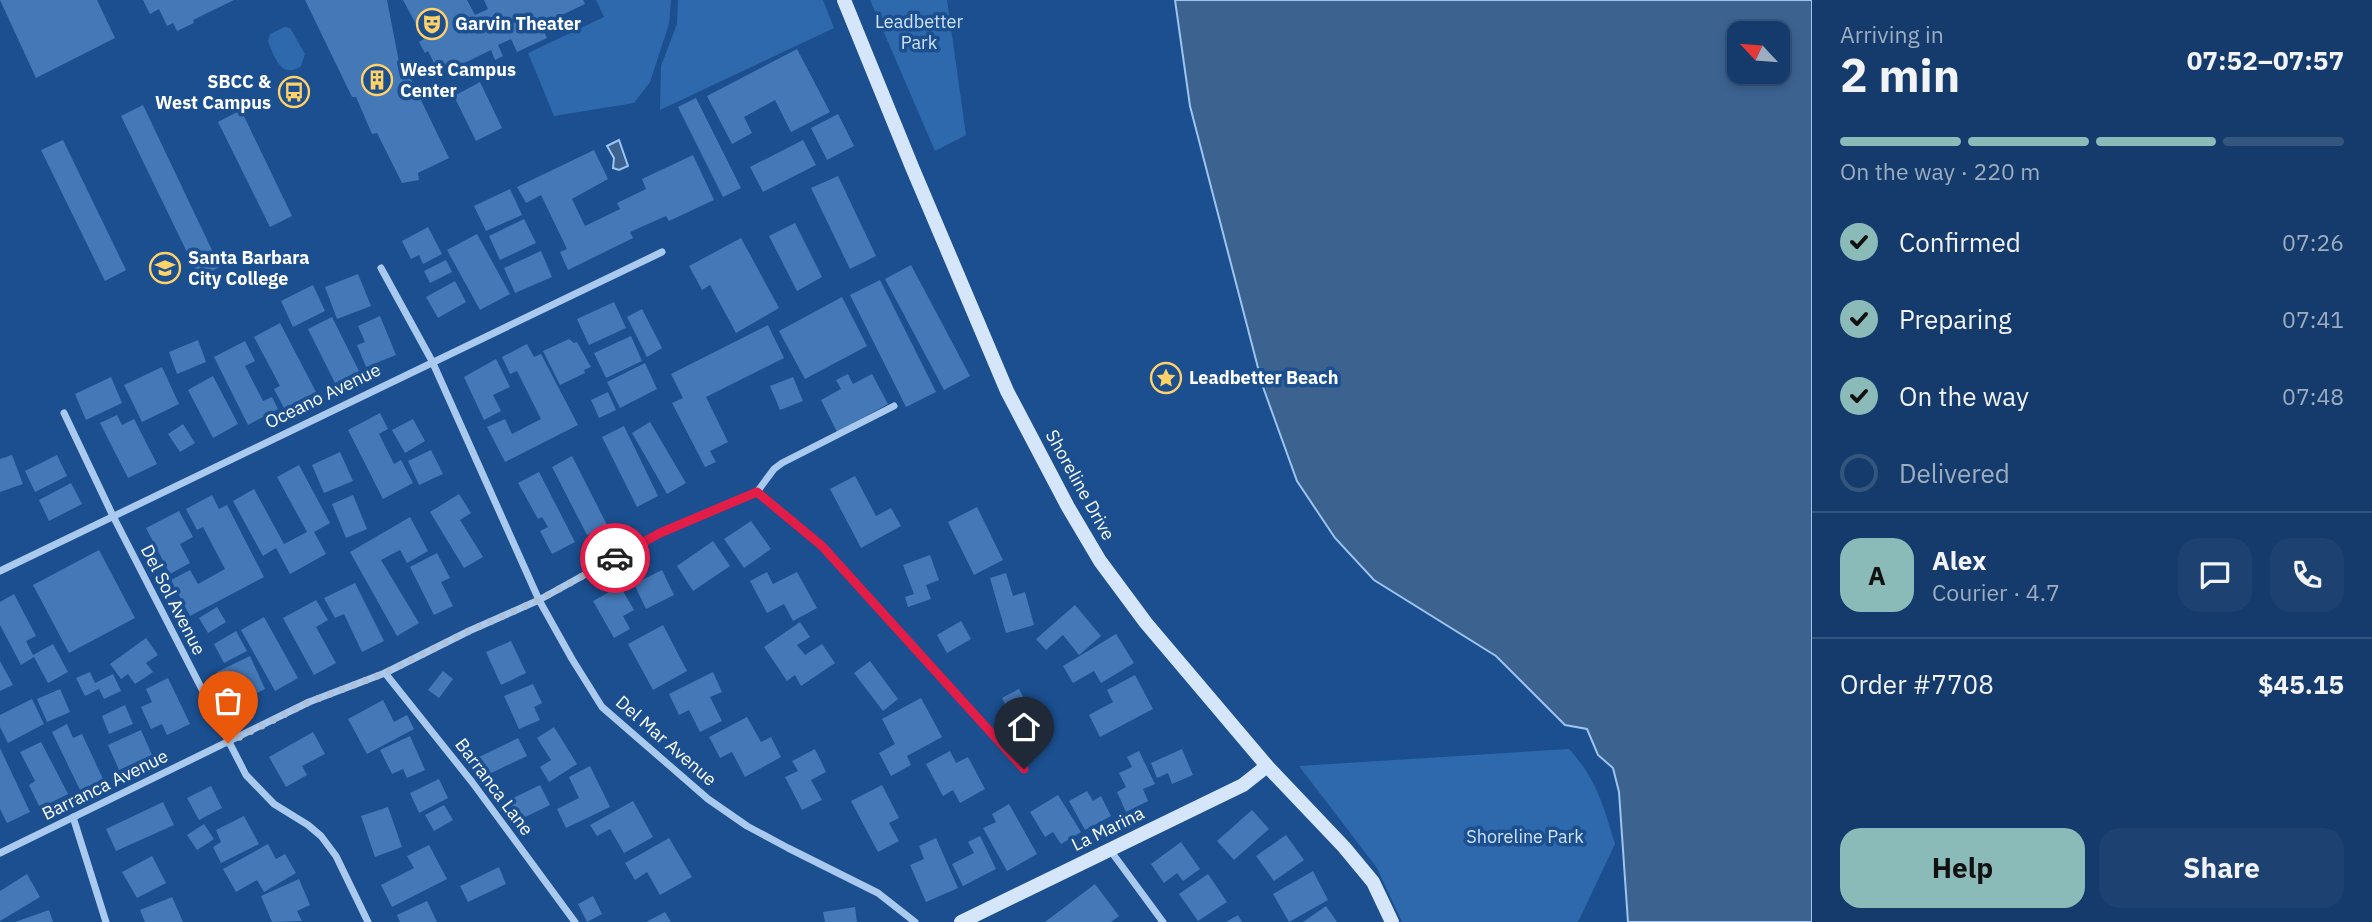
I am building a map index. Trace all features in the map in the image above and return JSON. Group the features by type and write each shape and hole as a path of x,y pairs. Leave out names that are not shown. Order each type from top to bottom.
{"main road":[{"name":"Shoreline Drive","path":"844,0 1007,391 1068,507 1100,561 1146,623 1267,766 1373,882 1392,922"},
{"name":"La Marina","path":"961,922 1250,781 1267,766"}],"street":[{"name":"Oceano Avenue","path":"0,571 662,252"},
{"name":"Del Mar Avenue","path":"381,268 432,361 539,600 603,707 708,799 747,826 878,893 915,922"},
{"name":"Barranca Avenue","path":"0,853 309,702 385,673 539,600 660,533 757,492 774,469 782,463 894,407"},
{"name":"Del Sol Avenue","path":"64,413 228,743 256,788 274,804 308,825 336,856 368,922"},
{"path":"757,492 822,546 1024,769"},
{"name":"Barranca Lane","path":"385,673 472,782 575,922"},
{"path":"73,817 106,922"},
{"path":"1110,849 1163,922"}],"green space":[{"path":"596,0 671,0 669,24 650,82 634,103 554,116 528,53 604,17"},
{"path":"678,0 823,0 834,28 660,110 661,66 677,24"},
{"name":"Leadbetter Park","path":"870,0 947,0 966,135 935,151"},
{"path":"285,27 290,28 305,54 301,66 294,70 280,65 268,41 270,34"},
{"name":"Shoreline Park","path":"1569,749 1593,782 1615,844 1578,922 1402,922 1377,868 1299,766"}],"shaded area":[{"path":"1175,0 1812,0 1812,922 1628,922 1619,792 1613,768 1598,755 1587,729 1565,725 1496,656 1374,580 1335,538 1297,481 1263,387 1190,106"},
{"path":"619,140 628,166 619,170 613,168 614,158 607,146"}],"building":[{"path":"0,0 97,0 115,38 36,78"},
{"path":"143,0 234,0 177,31 173,23 167,26 159,9 150,14"},
{"name":"West Campus Center","path":"305,0 387,0 399,62 402,61 449,158 418,173 419,180 402,183 377,133 372,134 356,97 352,97"},
{"path":"403,0 467,0 475,15 488,9 484,0 583,0 585,4 541,25 547,38 517,52 511,39 498,45 503,56 495,60 491,50 440,75 428,51 425,53 419,42 424,39"},
{"path":"797,49 830,112 791,132 775,100 744,117 752,133 732,144 707,96"},
{"path":"480,82 502,128 476,141 454,96"},
{"path":"696,98 741,188 723,197 678,107"},
{"path":"143,105 220,267 199,277 121,116"},
{"path":"241,110 292,216 270,227 218,122"},
{"path":"838,114 854,146 827,160 811,128"},
{"path":"63,140 126,270 105,281 41,150"},
{"path":"803,140 816,165 763,192 750,167"},
{"path":"594,150 608,179 572,199 585,226 620,209 617,203 646,189 642,179 693,155 714,200 669,221 666,216 630,232 633,238 568,270 560,252 567,249 541,195 526,203 517,187"},
{"path":"838,176 876,256 850,269 811,188"},
{"path":"510,189 522,215 486,231 474,206"},
{"path":"524,219 536,243 500,260 489,236"},
{"path":"795,223 822,277 797,291 769,236"},
{"path":"428,227 442,254 423,264 419,255 411,259 402,241"},
{"path":"477,234 510,294 480,310 447,250"},
{"path":"741,238 779,308 736,333 710,285 702,290 689,266"},
{"path":"541,251 552,277 515,293 504,268"},
{"path":"446,260 452,272 430,283 424,271"},
{"path":"911,265 970,376 944,390 885,279"},
{"path":"358,274 371,306 337,319 325,287"},
{"path":"880,280 936,392 906,407 850,295"},
{"path":"455,281 466,302 438,318 426,297"},
{"path":"313,285 325,311 293,327 281,301"},
{"path":"842,297 867,346 805,379 779,331"},
{"path":"614,302 626,328 589,345 577,319"},
{"path":"642,309 662,348 647,357 627,317"},
{"path":"380,316 396,355 366,367 357,345 365,342 358,326"},
{"path":"332,317 359,371 335,383 308,329"},
{"path":"280,323 316,392 284,408 274,389 280,386 254,337"},
{"path":"768,325 784,358 706,397 728,442 710,451 716,462 705,467 672,403 683,398 671,374"},
{"path":"631,336 642,361 606,378 594,353"},
{"path":"569,339 577,342 591,367 584,370 585,373 560,385 543,351"},
{"path":"198,340 206,362 177,374 169,352"},
{"path":"245,341 255,361 245,366 263,401 272,397 278,409 248,425 214,357"},
{"path":"527,344 534,357 541,354 578,425 505,462 487,427 505,419 512,434 541,419 517,371 510,374 502,357"},
{"path":"496,359 510,387 493,395 501,411 484,420 464,377"},
{"path":"645,363 657,389 620,408 607,382"},
{"path":"162,367 179,404 142,422 124,385"},
{"path":"848,374 853,384 872,374 888,404 837,432 821,400 841,389 836,380"},
{"path":"213,376 238,424 213,438 188,390"},
{"path":"111,377 122,403 86,420 75,394"},
{"path":"793,377 803,401 780,410 770,386"},
{"path":"608,392 616,410 599,418 591,400"},
{"path":"380,413 388,429 379,434 394,464 401,460 413,483 383,499 348,430"},
{"path":"117,415 122,425 134,419 157,464 128,478 100,423"},
{"path":"413,419 425,441 405,453 392,430"},
{"path":"650,422 686,483 667,494 632,433"},
{"path":"183,424 195,443 180,452 168,434"},
{"path":"624,426 658,496 637,507 602,437"},
{"path":"431,450 443,474 419,485 408,461"},
{"path":"340,452 353,481 324,493 312,465"},
{"path":"12,455 23,484 0,492 0,459"},
{"path":"57,455 67,476 35,492 25,471"},
{"path":"572,456 607,525 587,535 552,467"},
{"path":"299,465 330,523 314,532 326,554 290,574 276,548 263,556 233,501 254,489 284,544 307,532 277,477"},
{"path":"539,472 575,542 552,554 540,531 548,527 542,517 538,519 518,483"},
{"path":"855,476 876,516 891,508 901,526 861,548 830,489"},
{"path":"71,483 82,504 49,521 39,500"},
{"path":"459,494 471,513 460,520 483,557 464,568 430,512"},
{"path":"212,495 219,509 227,505 264,577 190,616 171,580 190,570 198,584 225,569 203,527 197,530 186,509"},
{"path":"353,495 367,529 346,538 332,504"},
{"path":"977,507 1003,560 974,575 948,522"},
{"path":"179,511 193,537 180,544 190,563 170,574 146,528"},
{"path":"410,517 428,551 407,563 400,550 381,560 419,623 397,636 350,552"},
{"path":"751,521 771,549 744,568 724,539"},
{"path":"713,541 730,566 693,591 677,566"},
{"path":"99,550 135,618 69,653 33,585"},
{"path":"437,553 450,578 441,582 453,606 434,615 410,567"},
{"path":"930,555 939,580 926,585 931,599 908,607 905,597 914,594 903,565"},
{"path":"662,570 674,595 646,609 634,584"},
{"path":"767,572 773,584 797,572 817,608 793,621 784,604 767,613 750,581"},
{"path":"1006,573 1013,596 1025,592 1034,625 1006,633 990,578"},
{"path":"355,583 384,641 362,652 344,614 335,618 324,598"},
{"path":"620,586 634,610 623,616 630,629 614,638 593,601"},
{"path":"14,594 36,636 26,641 33,655 53,644 68,672 48,683 34,657 21,665 0,625 0,602"},
{"path":"316,600 328,620 316,627 336,663 314,675 283,618"},
{"path":"1075,605 1101,636 1079,655 1063,635 1046,650 1036,639"},
{"path":"217,607 226,622 208,633 199,618"},
{"path":"264,617 298,678 275,691 241,630"},
{"path":"961,621 971,639 947,653 937,635"},
{"path":"800,622 810,637 797,645 805,655 822,644 835,663 801,686 795,675 787,681 764,647"},
{"path":"663,625 687,671 653,690 628,644"},
{"path":"236,631 247,651 224,663 214,644"},
{"path":"1116,634 1134,663 1101,683 1094,671 1073,683 1063,666"},
{"path":"146,638 158,655 146,663 153,672 135,684 128,674 121,679 110,664"},
{"path":"511,641 526,673 501,685 486,652"},
{"path":"250,656 265,689 233,705 217,672"},
{"path":"0,661 13,685 0,691"},
{"path":"870,661 898,699 883,711 854,673"},
{"path":"443,671 453,679 439,698 428,690"},
{"path":"90,672 95,683 113,674 121,691 104,699 99,689 85,696 76,678"},
{"path":"713,672 722,692 710,697 722,721 700,732 689,710 679,715 669,694"},
{"path":"1135,675 1153,709 1100,737 1089,715 1113,702 1107,690"},
{"path":"168,678 190,724 167,735 162,724 151,729 141,707 152,702 146,689"},
{"path":"533,684 542,703 534,707 540,720 519,729 504,696"},
{"path":"60,689 70,712 47,722 37,699"},
{"path":"1019,689 1029,709 1012,717 1002,698"},
{"path":"921,698 942,737 907,756 911,765 891,776 879,753 895,744 882,719"},
{"path":"32,699 44,724 8,743 0,727 0,715"},
{"path":"383,700 394,722 407,715 414,729 367,754 348,719"},
{"path":"125,705 133,724 109,734 102,716"},
{"path":"747,717 761,742 771,737 781,757 745,777 732,752 720,758 709,737"},
{"path":"67,724 73,738 82,734 103,779 80,790 52,732"},
{"path":"554,727 577,764 549,782 540,767 551,760 537,738"},
{"path":"141,730 152,755 119,770 108,745"},
{"path":"313,732 325,754 302,766 307,775 286,787 269,757"},
{"path":"410,736 425,770 407,778 403,769 392,774 380,750"},
{"path":"518,738 527,756 485,776 477,758"},
{"path":"41,742 68,794 40,808 29,785 35,781 20,752"},
{"path":"0,748 30,812 7,823 0,809"},
{"path":"815,749 826,772 811,780 822,800 802,810 785,777 798,771 792,761"},
{"path":"1182,749 1193,775 1172,784 1168,773 1157,778 1151,763"},
{"path":"950,751 956,763 968,757 985,789 960,803 953,790 943,796 926,764"},
{"path":"1139,751 1155,784 1143,789 1148,801 1126,812 1117,792 1126,787 1119,773 1132,767 1127,757"},
{"path":"590,766 610,807 566,828 557,809 579,798 569,777"},
{"path":"439,779 448,798 419,813 410,793"},
{"path":"540,785 550,805 517,821 507,801"},
{"path":"882,785 899,818 889,823 899,841 878,852 851,801"},
{"path":"211,786 222,808 199,820 187,798"},
{"path":"1087,791 1093,801 1101,796 1111,816 1085,830 1069,801"},
{"path":"1058,795 1081,832 1061,844 1053,832 1045,837 1030,812"},
{"path":"633,801 653,837 624,853 610,829 597,836 590,825"},
{"path":"163,802 174,825 116,851 106,829"},
{"path":"1009,804 1037,854 1007,871 983,828 996,822 992,814"},
{"path":"444,805 453,820 434,831 425,815"},
{"path":"388,807 402,847 375,857 361,816"},
{"path":"1252,810 1269,829 1234,860 1217,841"},
{"path":"244,816 259,844 221,863 213,847 221,842 216,830"},
{"path":"204,824 214,839 197,850 187,835"},
{"path":"1286,835 1304,860 1274,881 1256,856"},
{"path":"980,836 996,869 963,886 952,864 974,853 968,842"},
{"path":"669,838 692,877 660,895 647,872 635,880 625,863"},
{"path":"936,838 958,888 926,902 910,865 924,859 919,846"},
{"path":"1181,842 1200,869 1183,881 1177,873 1164,883 1151,864"},
{"path":"268,844 276,859 285,854 296,873 264,892 257,880 236,892 223,869"},
{"path":"429,845 447,879 392,907 381,885 414,868 407,856"},
{"path":"152,856 166,883 137,898 122,872"},
{"path":"499,867 506,884 468,902 460,886"},
{"path":"1313,871 1328,900 1289,922 1273,894"},
{"path":"27,874 40,897 0,921 0,891"},
{"path":"1208,874 1227,902 1198,921 1179,894"},
{"path":"299,879 310,905 297,911 302,921 272,922 261,896"},
{"path":"1095,884 1119,916 1111,922 1045,922"},
{"path":"593,896 602,914 587,922 578,904"},
{"path":"172,897 183,922 145,922 140,910"},
{"path":"427,901 437,922 400,922 397,915"},
{"path":"1326,906 1337,922 1303,922"},
{"path":"855,907 857,922 825,922 823,912"},
{"path":"49,910 53,922 15,922"},
{"path":"665,912 671,922 646,922"},
{"path":"1238,915 1242,922 1226,922"}],"way so far":[{"path":"228,743 309,702 385,673 539,600 615,558"}],"place":[{"name":"Garvin Theater","path":"432,24"},
{"name":"West Campus Center","path":"377,80"},
{"name":"SBCC & West Campus","path":"294,92"},
{"name":"Santa Barbara City College","path":"165,268"},
{"name":"Leadbetter Beach","path":"1166,378"}],"route":[{"path":"615,558 660,533 757,492 822,546 1024,769"}]}
